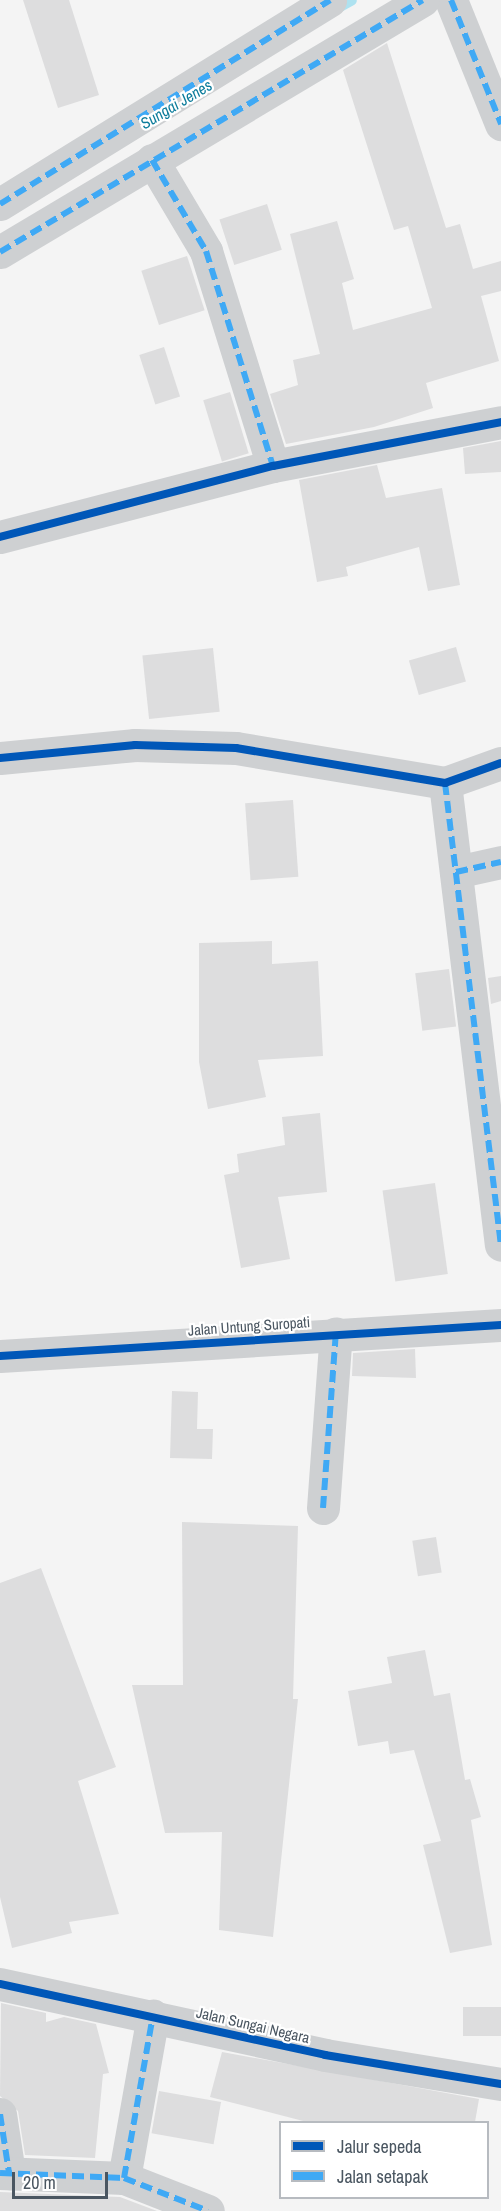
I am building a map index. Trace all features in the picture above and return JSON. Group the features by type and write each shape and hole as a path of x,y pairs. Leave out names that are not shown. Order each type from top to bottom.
{"street":[{"path":"0,204 330,0"},
{"path":"0,252 423,0"},
{"path":"451,0 501,124"},
{"path":"152,160 206,251 273,466"},
{"path":"0,537 273,466 501,422"},
{"path":"0,758 135,745 236,748 445,783 501,763"},
{"path":"445,783 501,1245"},
{"path":"456,872 501,862"},
{"name":"Jalan Untung Suropati","path":"0,1356 336,1333 501,1325"},
{"path":"323,1508 336,1333"},
{"name":"Jalan Sungai Negara","path":"0,1984 370,2064 501,2084"},
{"path":"124,2178 153,2016"},
{"path":"0,2114 5,2173 124,2178 208,2211"}],"building":[{"path":"23,0 69,0 99,95 58,108"},
{"path":"387,43 446,228 460,224 473,269 501,261 501,291 481,296 499,361 426,383 433,408 374,427 286,444 270,394 298,385 293,360 320,354 290,234 337,221 354,279 342,283 353,330 432,308 408,226 394,230 343,70"},
{"path":"267,204 282,250 234,265 219,219"},
{"path":"187,256 205,310 159,325 141,271"},
{"path":"164,347 180,396 155,404 139,355"},
{"path":"230,392 249,453 222,461 203,400"},
{"path":"501,441 501,472 465,474 463,448"},
{"path":"377,465 386,498 442,488 460,585 428,591 419,547 346,567 348,576 317,582 299,480"},
{"path":"456,647 466,682 419,695 409,661"},
{"path":"213,648 220,712 149,719 142,655"},
{"path":"293,800 298,877 250,880 245,803"},
{"path":"272,941 272,964 318,961 323,1056 258,1060 266,1097 208,1109 199,1062 199,943"},
{"path":"449,969 456,1027 422,1031 415,973"},
{"path":"501,976 501,1001 491,1004 488,978"},
{"path":"320,1113 327,1192 278,1197 290,1259 241,1268 224,1175 239,1172 237,1154 285,1145 282,1117"},
{"path":"435,1183 448,1274 395,1281 383,1190"},
{"path":"415,1349 416,1378 352,1376 353,1353"},
{"path":"172,1391 198,1392 197,1429 213,1429 212,1459 170,1458"},
{"path":"182,1522 298,1526 293,1699 298,1699 273,1937 219,1930 222,1832 165,1833 132,1685 183,1685"},
{"path":"436,1537 442,1573 418,1576 412,1541"},
{"path":"41,1568 116,1767 78,1781 119,1914 69,1922 72,1933 12,1948 0,1897 0,1583"},
{"path":"425,1650 434,1696 450,1693 465,1780 470,1779 481,1817 471,1820 492,1945 450,1953 423,1845 441,1841 414,1750 390,1754 388,1741 358,1746 348,1691 392,1683 387,1657"},
{"path":"1,2003 46,2013 46,2022 64,2017 96,2024 109,2073 103,2074 95,2158 25,2155 18,2111 0,2096"},
{"path":"463,2007 501,2007 501,2036 463,2036"},
{"path":"222,2052 479,2099 475,2121 303,2121 210,2097"},
{"path":"159,2091 221,2102 214,2144 152,2133"},
{"path":"0,2192 120,2197 157,2211 0,2211"}],"waterway":[{"name":"Sungai Jenes","path":"336,9 352,0"}],"marked path":[{"path":"0,204 330,0"},
{"path":"0,252 423,0"},
{"path":"451,0 501,124"},
{"path":"152,160 206,251 273,466"},
{"path":"445,783 501,1245"},
{"path":"456,872 501,862"},
{"path":"323,1508 336,1333"},
{"path":"0,2173 124,2178 153,2016"},
{"path":"0,2114 9,2173"},
{"path":"124,2178 208,2211"}],"cycle path":[{"path":"0,537 273,466 501,422"},
{"path":"0,758 135,745 236,748 445,783 501,763"},
{"path":"0,1356 501,1325"},
{"path":"0,1984 325,2055 501,2084"}]}
